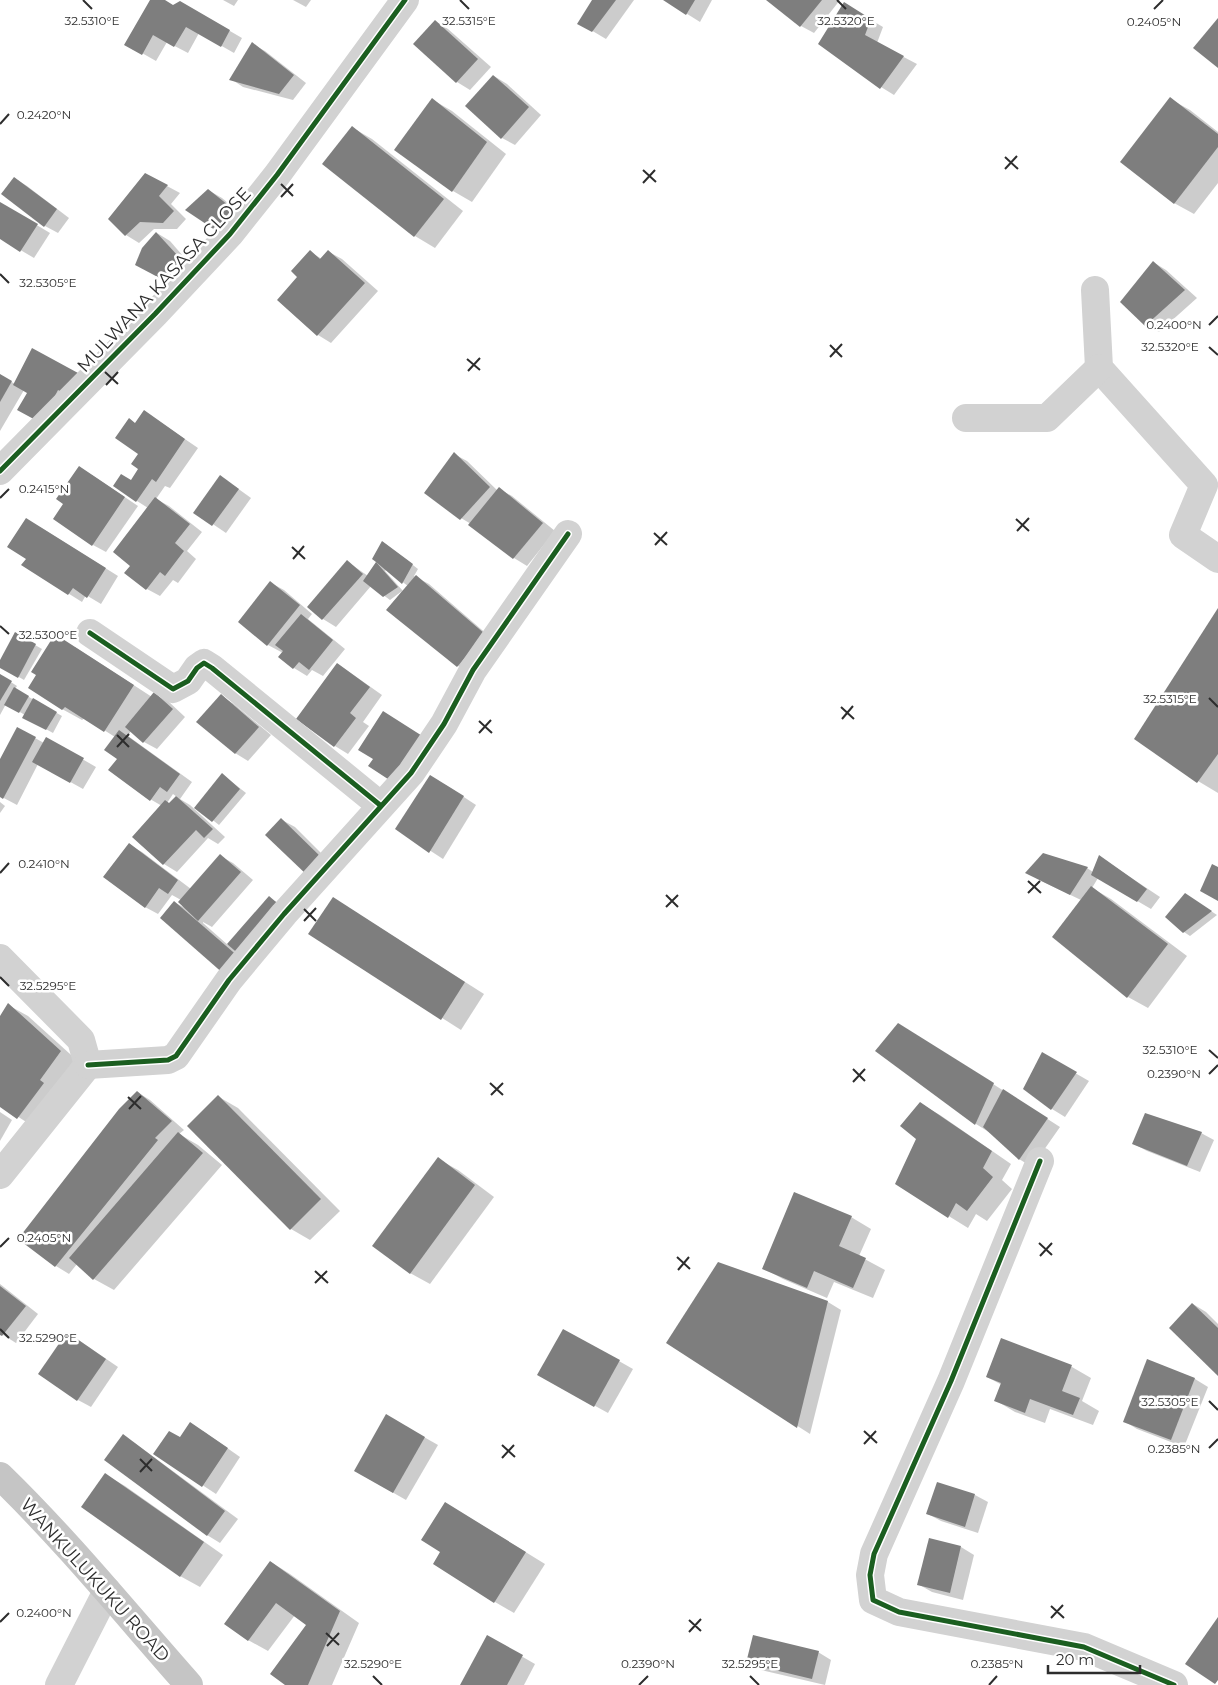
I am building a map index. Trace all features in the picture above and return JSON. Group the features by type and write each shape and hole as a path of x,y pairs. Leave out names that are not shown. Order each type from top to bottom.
{"main road":[{"name":"WANKULUKUKU ROAD","path":"0,1476 20,1495 107,1591 189,1685"}],"street":[{"name":"MULWANA KASASA CLOSE","path":"0,471 155,314 230,234 277,175 405,0"},
{"path":"1095,290 1099,368 1204,485 1183,535 1218,558"},
{"path":"966,418 1047,418 1099,368"},
{"path":"0,1175 88,1065 168,1060 176,1056 228,980 411,773 444,724 473,670 568,534"},
{"path":"90,633 173,689 188,681 197,668 204,663 380,806"},
{"path":"0,958 81,1040 88,1065"},
{"path":"1040,1161 950,1381 874,1554 870,1575 873,1600 899,1612 1084,1647 1174,1685"},
{"path":"59,1685 107,1591"}],"building":[{"path":"150,0 165,0 173,5 180,1 230,30 221,47 186,27 174,47 153,35 142,55 124,45"},
{"path":"592,0 616,0 592,32 577,24"},
{"path":"663,0 695,0 686,15"},
{"path":"766,0 822,0 800,27"},
{"path":"844,2 871,19 865,35 904,56 880,89 818,44"},
{"path":"1218,18 1218,68 1193,48"},
{"path":"435,20 478,59 456,83 413,44"},
{"path":"252,42 294,75 279,94 229,80"},
{"path":"493,75 529,107 501,139 465,106"},
{"path":"1170,97 1218,134 1218,147 1174,204 1120,162"},
{"path":"432,98 487,142 452,192 394,150"},
{"path":"352,126 444,199 414,237 322,164"},
{"path":"145,173 168,185 159,196 174,211 163,223 140,222 125,236 108,219"},
{"path":"14,177 57,209 44,227 1,194"},
{"path":"208,189 238,213 221,234 185,210"},
{"path":"0,202 38,224 20,252 0,239"},
{"path":"156,232 178,256 171,284 135,265 142,248"},
{"path":"310,250 320,259 328,250 365,283 317,336 277,300 297,277 291,271"},
{"path":"1153,261 1185,290 1145,326 1120,302"},
{"path":"32,348 78,373 66,394 58,390 41,423 17,410 27,393 13,385"},
{"path":"0,374 12,381 0,402"},
{"path":"144,410 185,439 156,482 152,479 136,502 113,486 121,474 131,480 138,469 131,464 138,454 115,438 129,418 135,423"},
{"path":"454,452 490,487 460,520 424,493"},
{"path":"79,466 125,497 92,546 53,519 63,504 56,499"},
{"path":"220,475 239,489 212,526 193,513"},
{"path":"499,487 543,523 513,559 468,525"},
{"path":"155,497 190,524 175,543 184,551 165,576 160,572 146,590 124,573 130,566 113,552"},
{"path":"26,518 106,568 87,598 73,588 68,595 21,565 26,559 7,547"},
{"path":"382,541 413,564 402,584 372,559"},
{"path":"347,560 363,574 322,620 307,607"},
{"path":"376,562 398,587 383,597 363,581"},
{"path":"416,575 485,634 457,667 386,610"},
{"path":"270,581 300,605 267,646 238,622"},
{"path":"1218,608 1218,754 1197,783 1134,739"},
{"path":"301,614 333,640 309,670 299,662 293,669 278,657 283,651 275,645"},
{"path":"15,632 36,644 18,678 0,668 0,660"},
{"path":"55,634 134,685 104,732 65,707 62,710 28,688 36,675 31,672"},
{"path":"337,663 370,687 350,713 356,718 334,747 296,719"},
{"path":"0,674 12,681 0,701"},
{"path":"14,687 29,696 19,713 4,705"},
{"path":"154,692 173,709 143,743 125,727"},
{"path":"221,694 259,727 235,754 196,722"},
{"path":"33,698 57,712 46,730 22,718"},
{"path":"383,711 427,739 397,785 368,766 373,759 358,750"},
{"path":"17,727 36,737 3,799 0,797 0,759"},
{"path":"119,730 180,774 167,792 160,787 150,801 108,770 117,759 104,750"},
{"path":"46,737 84,758 70,783 32,762"},
{"path":"222,773 240,789 212,822 194,808"},
{"path":"430,775 464,796 429,853 395,829"},
{"path":"176,796 213,829 204,838 196,830 163,865 132,837 165,800 169,803"},
{"path":"281,818 324,860 308,876 265,835"},
{"path":"129,843 178,880 168,894 159,888 145,908 103,877"},
{"path":"1043,853 1088,867 1070,895 1025,873"},
{"path":"220,854 241,872 198,921 178,902"},
{"path":"1099,855 1147,889 1137,902 1091,875"},
{"path":"1212,864 1218,867 1218,901 1200,891"},
{"path":"1091,886 1168,944 1127,998 1052,937"},
{"path":"1185,893 1212,911 1183,933 1165,917"},
{"path":"269,896 283,908 241,956 227,944"},
{"path":"333,897 465,982 441,1020 308,934"},
{"path":"174,901 240,958 225,975 160,918"},
{"path":"8,1003 61,1051 40,1080 44,1083 17,1119 0,1107 0,1016"},
{"path":"898,1023 994,1083 975,1125 875,1051"},
{"path":"1042,1052 1077,1072 1051,1110 1023,1089"},
{"path":"1003,1089 1048,1118 1019,1160 983,1127"},
{"path":"137,1091 172,1121 155,1138 158,1140 55,1267 18,1239 119,1109"},
{"path":"218,1095 321,1199 290,1230 187,1126"},
{"path":"920,1102 992,1151 983,1168 993,1177 967,1211 956,1203 948,1218 895,1184 916,1139 900,1126"},
{"path":"1145,1113 1202,1132 1187,1166 1132,1144"},
{"path":"178,1132 203,1153 93,1280 69,1258"},
{"path":"438,1157 475,1185 410,1274 372,1246"},
{"path":"794,1192 852,1216 839,1246 866,1258 853,1288 814,1271 807,1288 762,1269"},
{"path":"718,1262 828,1301 797,1428 666,1343"},
{"path":"0,1286 26,1306 2,1336 0,1335"},
{"path":"1192,1303 1218,1328 1218,1376 1169,1328"},
{"path":"563,1329 620,1360 594,1407 537,1375"},
{"path":"67,1332 106,1359 77,1401 38,1374"},
{"path":"1001,1338 1072,1365 1062,1391 1080,1398 1073,1415 1030,1399 1025,1413 994,1401 1001,1383 986,1377"},
{"path":"1147,1359 1195,1378 1171,1440 1123,1422"},
{"path":"386,1414 425,1437 393,1493 354,1471"},
{"path":"190,1422 228,1448 202,1487 153,1454 169,1431 180,1437"},
{"path":"123,1434 225,1511 207,1536 104,1460"},
{"path":"105,1473 204,1542 180,1577 81,1507"},
{"path":"937,1482 975,1494 965,1527 926,1514"},
{"path":"445,1502 526,1552 494,1603 433,1564 440,1552 421,1540"},
{"path":"929,1538 961,1546 950,1593 917,1585"},
{"path":"270,1561 340,1611 308,1685 285,1685 270,1674 306,1625 276,1603 248,1641 224,1624"},
{"path":"1218,1617 1218,1680 1215,1684 1185,1664"},
{"path":"487,1635 523,1655 507,1685 460,1685"},
{"path":"753,1635 819,1651 812,1679 746,1663"}],"cycle path":[{"path":"0,471 155,314 230,234 277,175 405,0"},
{"path":"88,1065 168,1060 176,1056 229,980 284,914 411,773 444,724 473,670 568,534"},
{"path":"90,633 173,689 188,681 197,668 204,663 380,805"},
{"path":"1040,1161 951,1381 874,1554 870,1575 873,1600 899,1612 1084,1647 1174,1685"}]}
